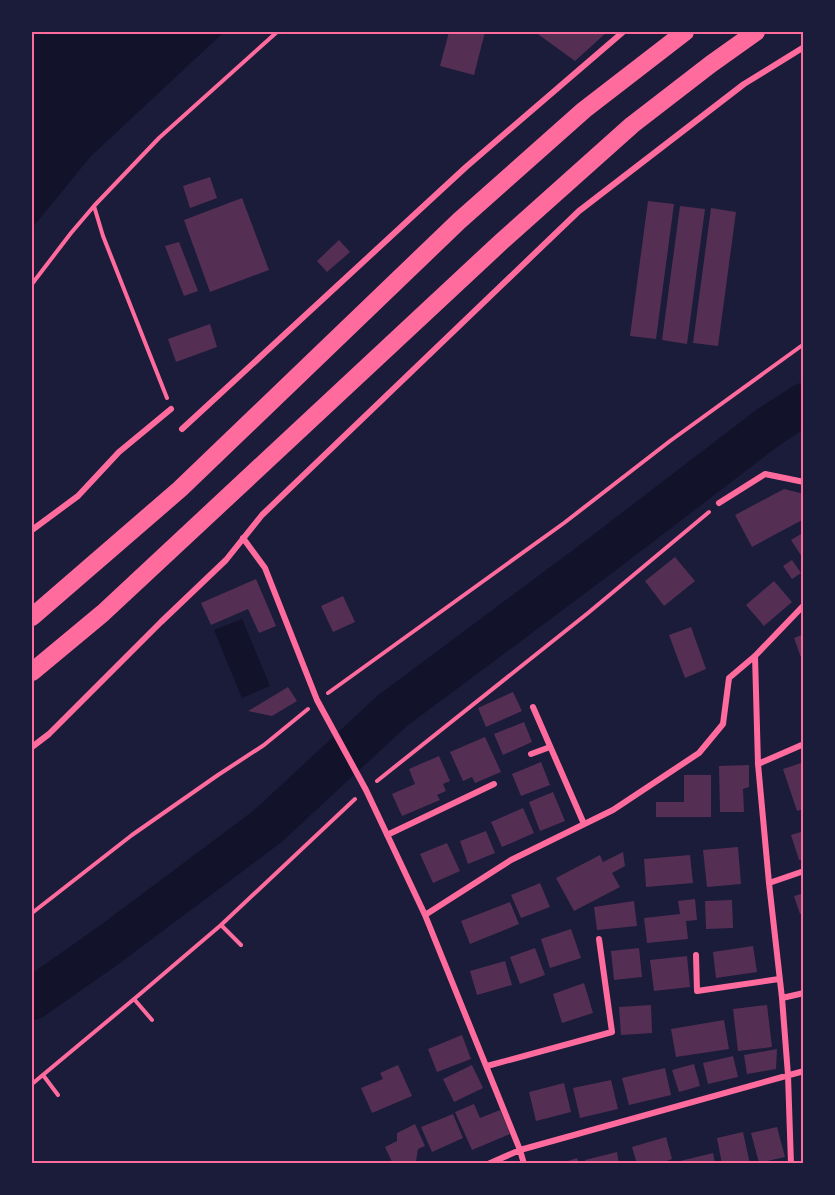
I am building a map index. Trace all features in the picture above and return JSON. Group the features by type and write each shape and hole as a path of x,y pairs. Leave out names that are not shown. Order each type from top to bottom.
{"highway":[{"path":"32,617 180,489 459,221 584,110 685,32"},
{"path":"32,672 103,613 501,242 632,125 756,32"}],"street":[{"path":"182,429 466,167 623,32"},
{"path":"32,747 49,734 226,560 262,515 579,211 744,84 804,48"},
{"path":"32,530 78,496 119,452 171,409"},
{"path":"719,503 765,474 804,482"},
{"path":"243,538 266,568 317,700 360,779 425,915 487,1066 524,1164"},
{"path":"425,915 511,860 613,810 699,753 723,724 729,678 755,656 804,605"},
{"path":"755,656 758,764 782,998 788,1075 791,1164"},
{"path":"533,707 584,824"},
{"path":"758,764 804,744"},
{"path":"531,754 550,747"},
{"path":"387,835 494,784"},
{"path":"769,883 804,871"},
{"path":"487,1066 612,1032 599,939"},
{"path":"696,955 697,991 780,979"},
{"path":"782,998 804,993"},
{"path":"488,1164 520,1150 804,1071"}],"path":[{"path":"32,284 71,232 159,138 277,32"},
{"path":"94,206 103,236 171,409"},
{"path":"32,913 132,836 264,745 317,700 564,523 670,441 804,344"},
{"path":"221,925 241,945"},
{"path":"134,999 153,1020"},
{"path":"43,1075 58,1095"}],"shaded area":[{"path":"32,32 224,32 91,156 32,228"},
{"path":"242,619 270,686 242,698 214,630"}],"building":[{"path":"449,32 485,32 474,75 440,66"},
{"path":"535,32 607,32 575,61"},
{"path":"210,177 217,198 190,208 183,186"},
{"path":"242,198 269,270 210,292 184,220"},
{"path":"648,201 674,204 656,339 630,336"},
{"path":"680,206 705,209 687,344 662,340"},
{"path":"711,208 736,212 718,346 693,343"},
{"path":"339,240 350,252 327,272 317,261"},
{"path":"179,242 198,291 184,296 165,246"},
{"path":"210,324 217,347 176,362 168,339"},
{"path":"784,489 804,494 804,519 752,547 735,515"},
{"path":"804,532 804,560 791,540"},
{"path":"675,557 695,581 664,606 645,581"},
{"path":"792,560 801,573 792,579 783,566"},
{"path":"256,579 276,626 259,633 248,609 211,625 201,603"},
{"path":"774,581 792,602 764,626 746,605"},
{"path":"343,596 355,622 333,632 321,606"},
{"path":"691,627 706,669 685,678 669,635"},
{"path":"804,634 804,662 803,663 794,638"},
{"path":"288,687 297,701 272,716 248,711"},
{"path":"513,692 522,711 486,727 478,708"},
{"path":"524,722 532,742 503,755 494,734"},
{"path":"485,737 501,772 475,783 472,777 463,781 450,752"},
{"path":"439,756 450,781 443,784 446,791 437,795 440,800 402,816 392,794 415,784 409,769"},
{"path":"541,762 550,785 521,796 512,774"},
{"path":"804,762 804,809 797,811 783,769"},
{"path":"749,765 749,787 743,789 744,812 720,812 719,766"},
{"path":"684,775 711,775 711,817 656,817 656,802 684,802"},
{"path":"553,792 565,821 540,831 529,802"},
{"path":"523,808 534,833 502,847 491,822"},
{"path":"486,831 495,853 468,864 460,841"},
{"path":"804,831 804,859 799,860 791,835"},
{"path":"447,843 460,871 433,883 420,854"},
{"path":"738,847 741,884 707,887 703,850"},
{"path":"623,852 625,866 612,873 620,887 574,911 556,878 600,855 603,862"},
{"path":"690,855 693,883 646,887 644,859"},
{"path":"540,883 550,907 521,918 511,895"},
{"path":"804,893 804,913 800,914 794,896"},
{"path":"695,899 697,920 686,921 688,939 647,943 644,918 680,914 678,901"},
{"path":"732,900 733,928 706,929 705,901"},
{"path":"634,901 637,926 597,930 594,907"},
{"path":"510,902 519,924 470,944 461,921"},
{"path":"571,929 581,958 550,968 541,939"},
{"path":"753,946 757,972 716,978 713,952"},
{"path":"535,948 545,975 520,984 510,957"},
{"path":"639,948 642,977 614,980 611,951"},
{"path":"687,956 690,987 654,991 650,960"},
{"path":"505,961 512,985 477,995 470,971"},
{"path":"584,983 593,1013 562,1023 553,994"},
{"path":"651,1005 652,1033 621,1035 619,1007"},
{"path":"767,1005 772,1047 738,1051 733,1009"},
{"path":"724,1020 729,1049 676,1057 671,1029"},
{"path":"462,1035 471,1059 437,1072 428,1049"},
{"path":"777,1049 776,1069 747,1074 744,1055"},
{"path":"733,1056 738,1077 708,1084 703,1063"},
{"path":"694,1064 700,1086 679,1092 672,1070"},
{"path":"398,1065 412,1096 372,1113 361,1088 383,1079 380,1073"},
{"path":"472,1065 483,1088 454,1102 443,1079"},
{"path":"665,1068 671,1095 629,1105 622,1078"},
{"path":"611,1080 618,1109 580,1118 573,1088"},
{"path":"564,1083 571,1112 536,1121 529,1092"},
{"path":"474,1104 480,1118 500,1110 510,1134 472,1150 455,1112"},
{"path":"453,1114 463,1138 432,1152 421,1127"},
{"path":"415,1124 425,1146 418,1149 416,1161 393,1164 385,1147 397,1141 397,1133"},
{"path":"777,1127 785,1157 759,1163 751,1133"},
{"path":"743,1132 750,1164 722,1164 717,1138"},
{"path":"666,1137 672,1159 659,1164 637,1164 632,1147"},
{"path":"617,1152 619,1164 586,1164 585,1160"},
{"path":"713,1153 715,1164 681,1164 680,1161"},
{"path":"577,1158 579,1164 562,1163"}],"waterway":[{"path":"32,999 109,945 268,826 392,711 770,426 804,404"}]}
